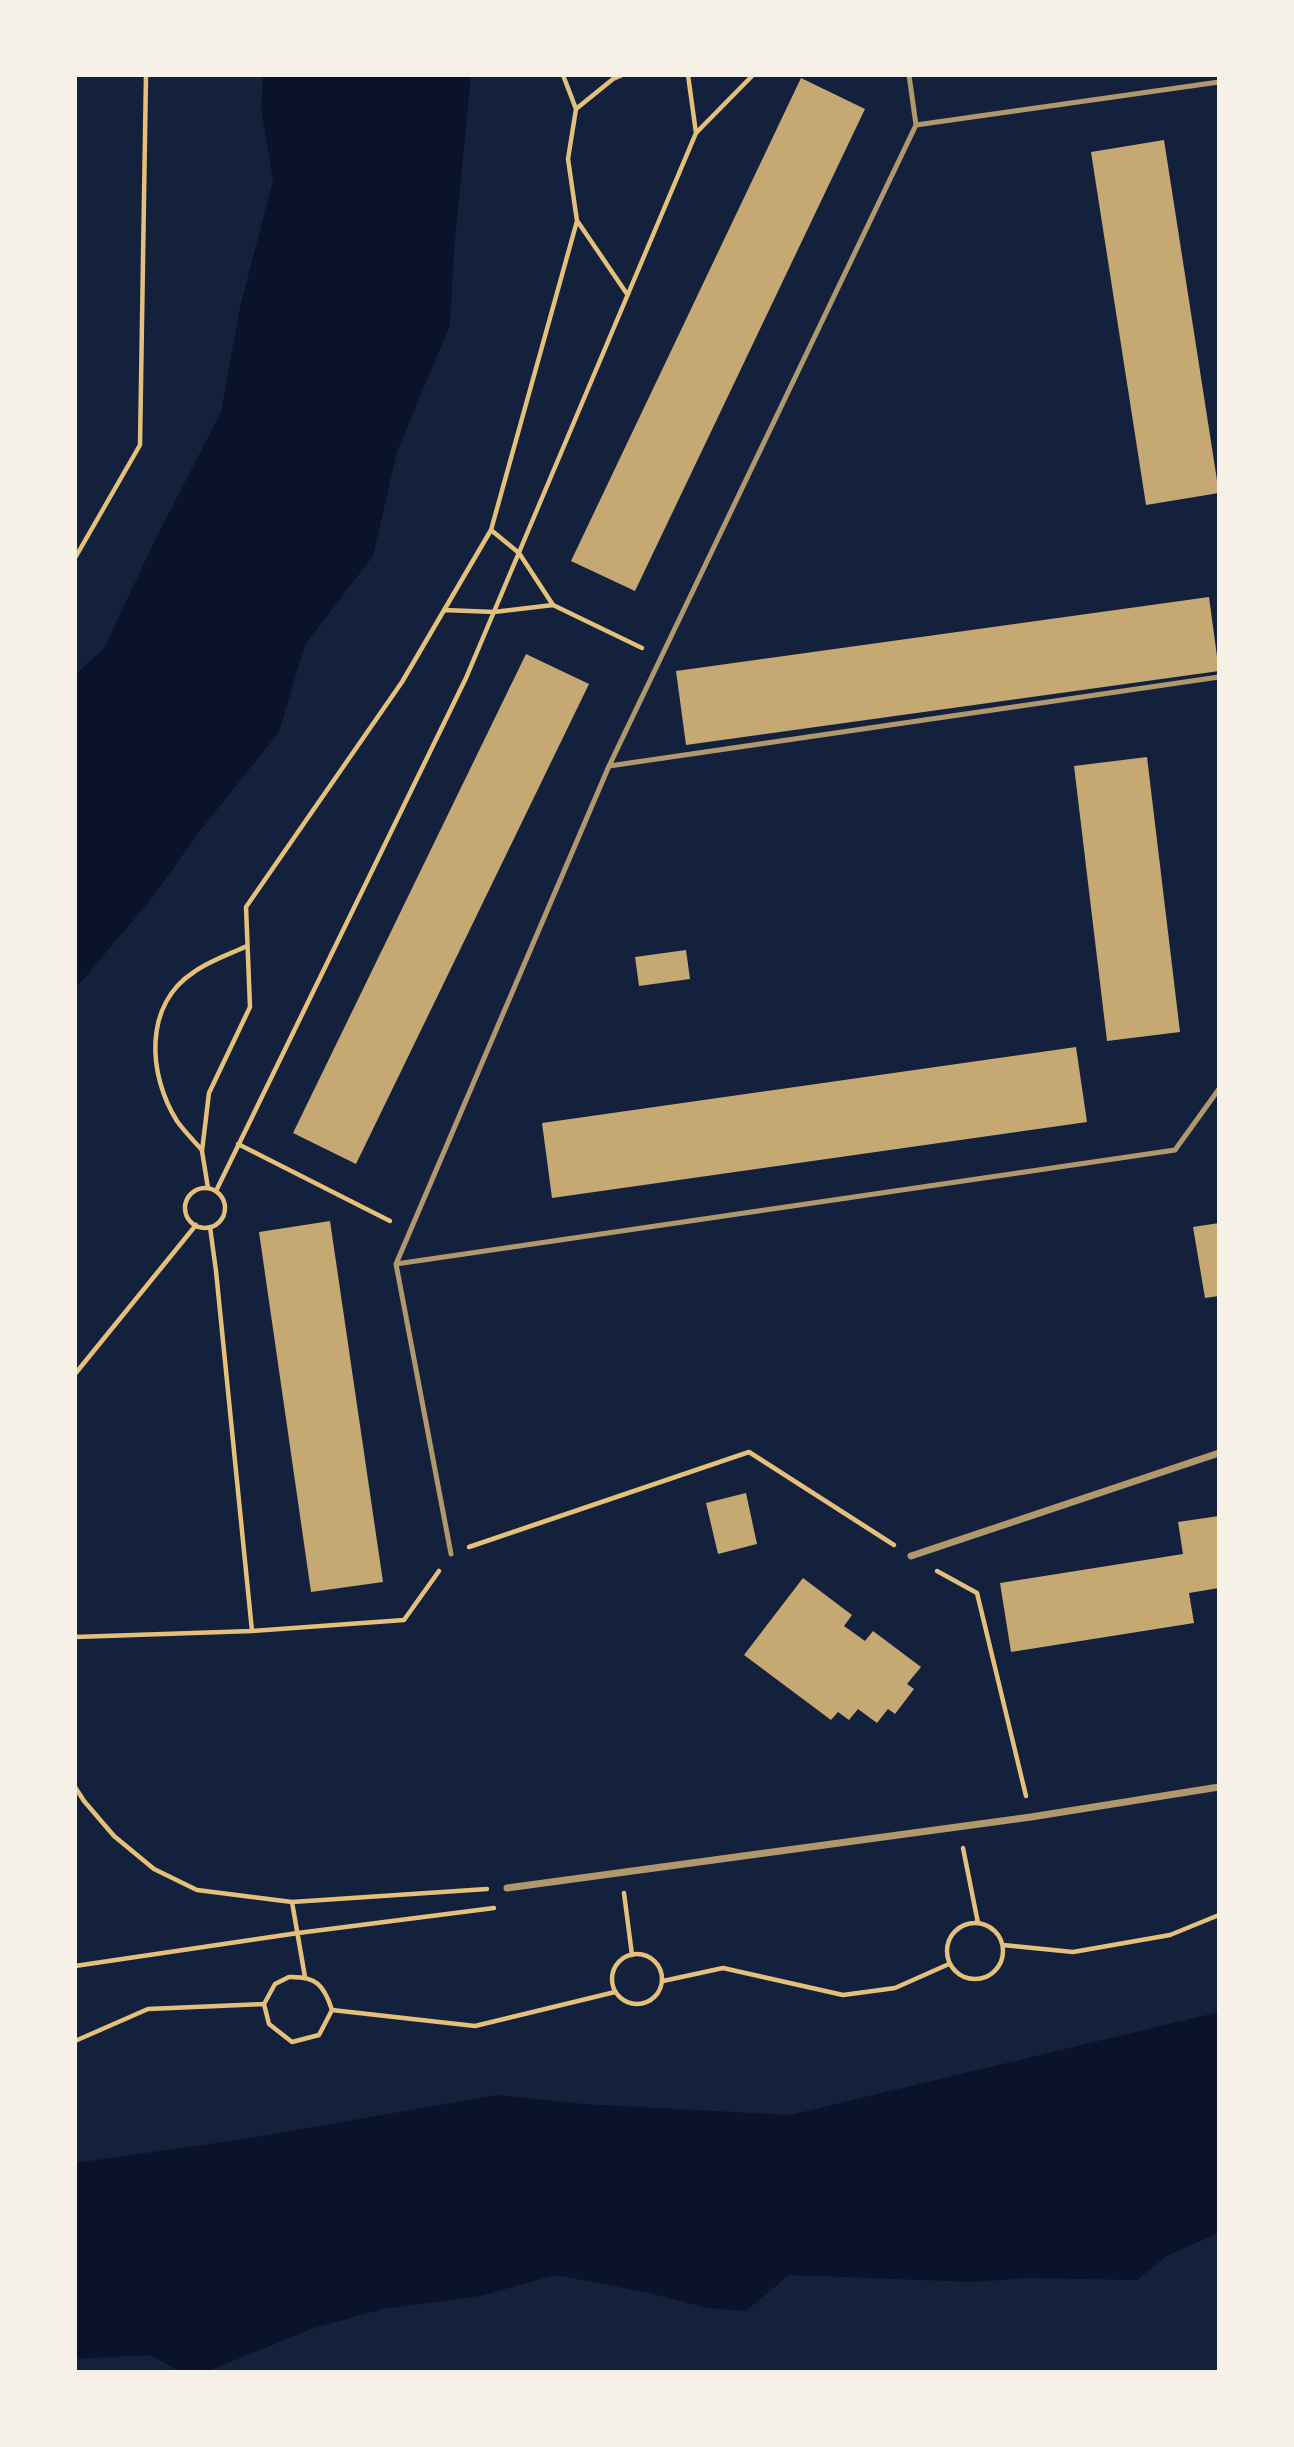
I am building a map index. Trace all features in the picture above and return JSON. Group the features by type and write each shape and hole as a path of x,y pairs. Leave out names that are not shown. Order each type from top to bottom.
{"street":[{"path":"911,1556 1219,1453"},
{"path":"507,1888 1031,1817 1219,1787"}],"lane":[{"path":"451,1554 396,1264 610,766 916,125 909,75"},
{"path":"916,125 1219,82"},
{"path":"610,766 1219,677"},
{"path":"396,1264 1175,1150 1219,1089"}],"path":[{"path":"75,558 140,446 146,75"},
{"path":"208,1188 202,1151 209,1093 250,1007 246,907 402,682 491,530 577,221 568,159 576,109 563,75"},
{"path":"576,109 613,79 622,75"},
{"path":"688,75 696,133"},
{"path":"216,1191 466,678 696,133 752,75"},
{"path":"577,221 627,294"},
{"path":"491,530 519,554 553,604 662,657"},
{"path":"444,610 494,612 553,604"},
{"path":"202,1151 177,1121 159,1080 154,1041 169,995 193,972 247,946"},
{"path":"238,1144 410,1231"},
{"path":"199,1188 208,1188 223,1198 223,1218 210,1227 195,1226 185,1214 184,1206 187,1198 199,1188"},
{"path":"75,1374 195,1226"},
{"path":"210,1227 253,1631"},
{"path":"75,1637 253,1631 404,1620 451,1554 749,1452 911,1556 976,1593 1031,1817"},
{"path":"75,1787 114,1836 155,1869 197,1890 292,1902 507,1888"},
{"path":"963,1846 978,1923"},
{"path":"624,1892 632,1955"},
{"path":"292,1902 305,1977"},
{"path":"1003,1945 1073,1952 1170,1936 1219,1915"},
{"path":"978,1923 989,1926 998,1934 1003,1945 1000,1966 985,1979 964,1978 949,1964 946,1953 948,1941 955,1931 978,1923"},
{"path":"632,1955 643,1955 657,1964 663,1981 657,1997 647,2003 629,2003 615,1992 612,1977 619,1961 632,1955"},
{"path":"663,1981 723,1968 843,1995 895,1988 949,1964"},
{"path":"289,1977 305,1977 318,1983 328,1996 332,2010 319,2035 292,2042 269,2024 264,2004 275,1984 289,1977"},
{"path":"332,2010 475,2026 615,1992"},
{"path":"75,2040 148,2009 264,2004"}],"water":[{"path":"263,75 471,75 454,251 450,325 397,452 373,556 305,645 279,732 199,832 152,898 75,989 75,675 104,648 156,538 221,412 240,307 273,180 261,109"},
{"path":"1219,2012 1219,2233 1168,2255 1137,2280 1029,2278 974,2282 789,2275 746,2311 707,2308 649,2293 556,2275 480,2296 383,2309 314,2328 206,2372 181,2372 150,2355 75,2359 75,2163 244,2139 497,2095 584,2104 790,2115"}],"building":[{"path":"801,78 865,109 635,591 571,561"},
{"path":"1164,140 1219,493 1146,505 1091,152"},
{"path":"1209,597 1219,671 686,745 676,671"},
{"path":"526,654 589,684 356,1164 293,1133"},
{"path":"1147,757 1180,1032 1107,1041 1074,766"},
{"path":"686,950 690,979 639,986 635,957"},
{"path":"1076,1047 1087,1122 552,1198 542,1123"},
{"path":"330,1221 383,1582 311,1592 259,1232"},
{"path":"1219,1223 1219,1296 1205,1298 1193,1227"},
{"path":"746,1493 757,1544 718,1554 706,1503"},
{"path":"1219,1516 1219,1588 1189,1593 1194,1623 1011,1652 1000,1583 1183,1554 1178,1522"},
{"path":"803,1578 852,1615 844,1626 865,1641 873,1631 921,1667 907,1684 914,1689 895,1714 888,1709 877,1723 858,1709 849,1720 838,1712 831,1720 744,1655"}]}
